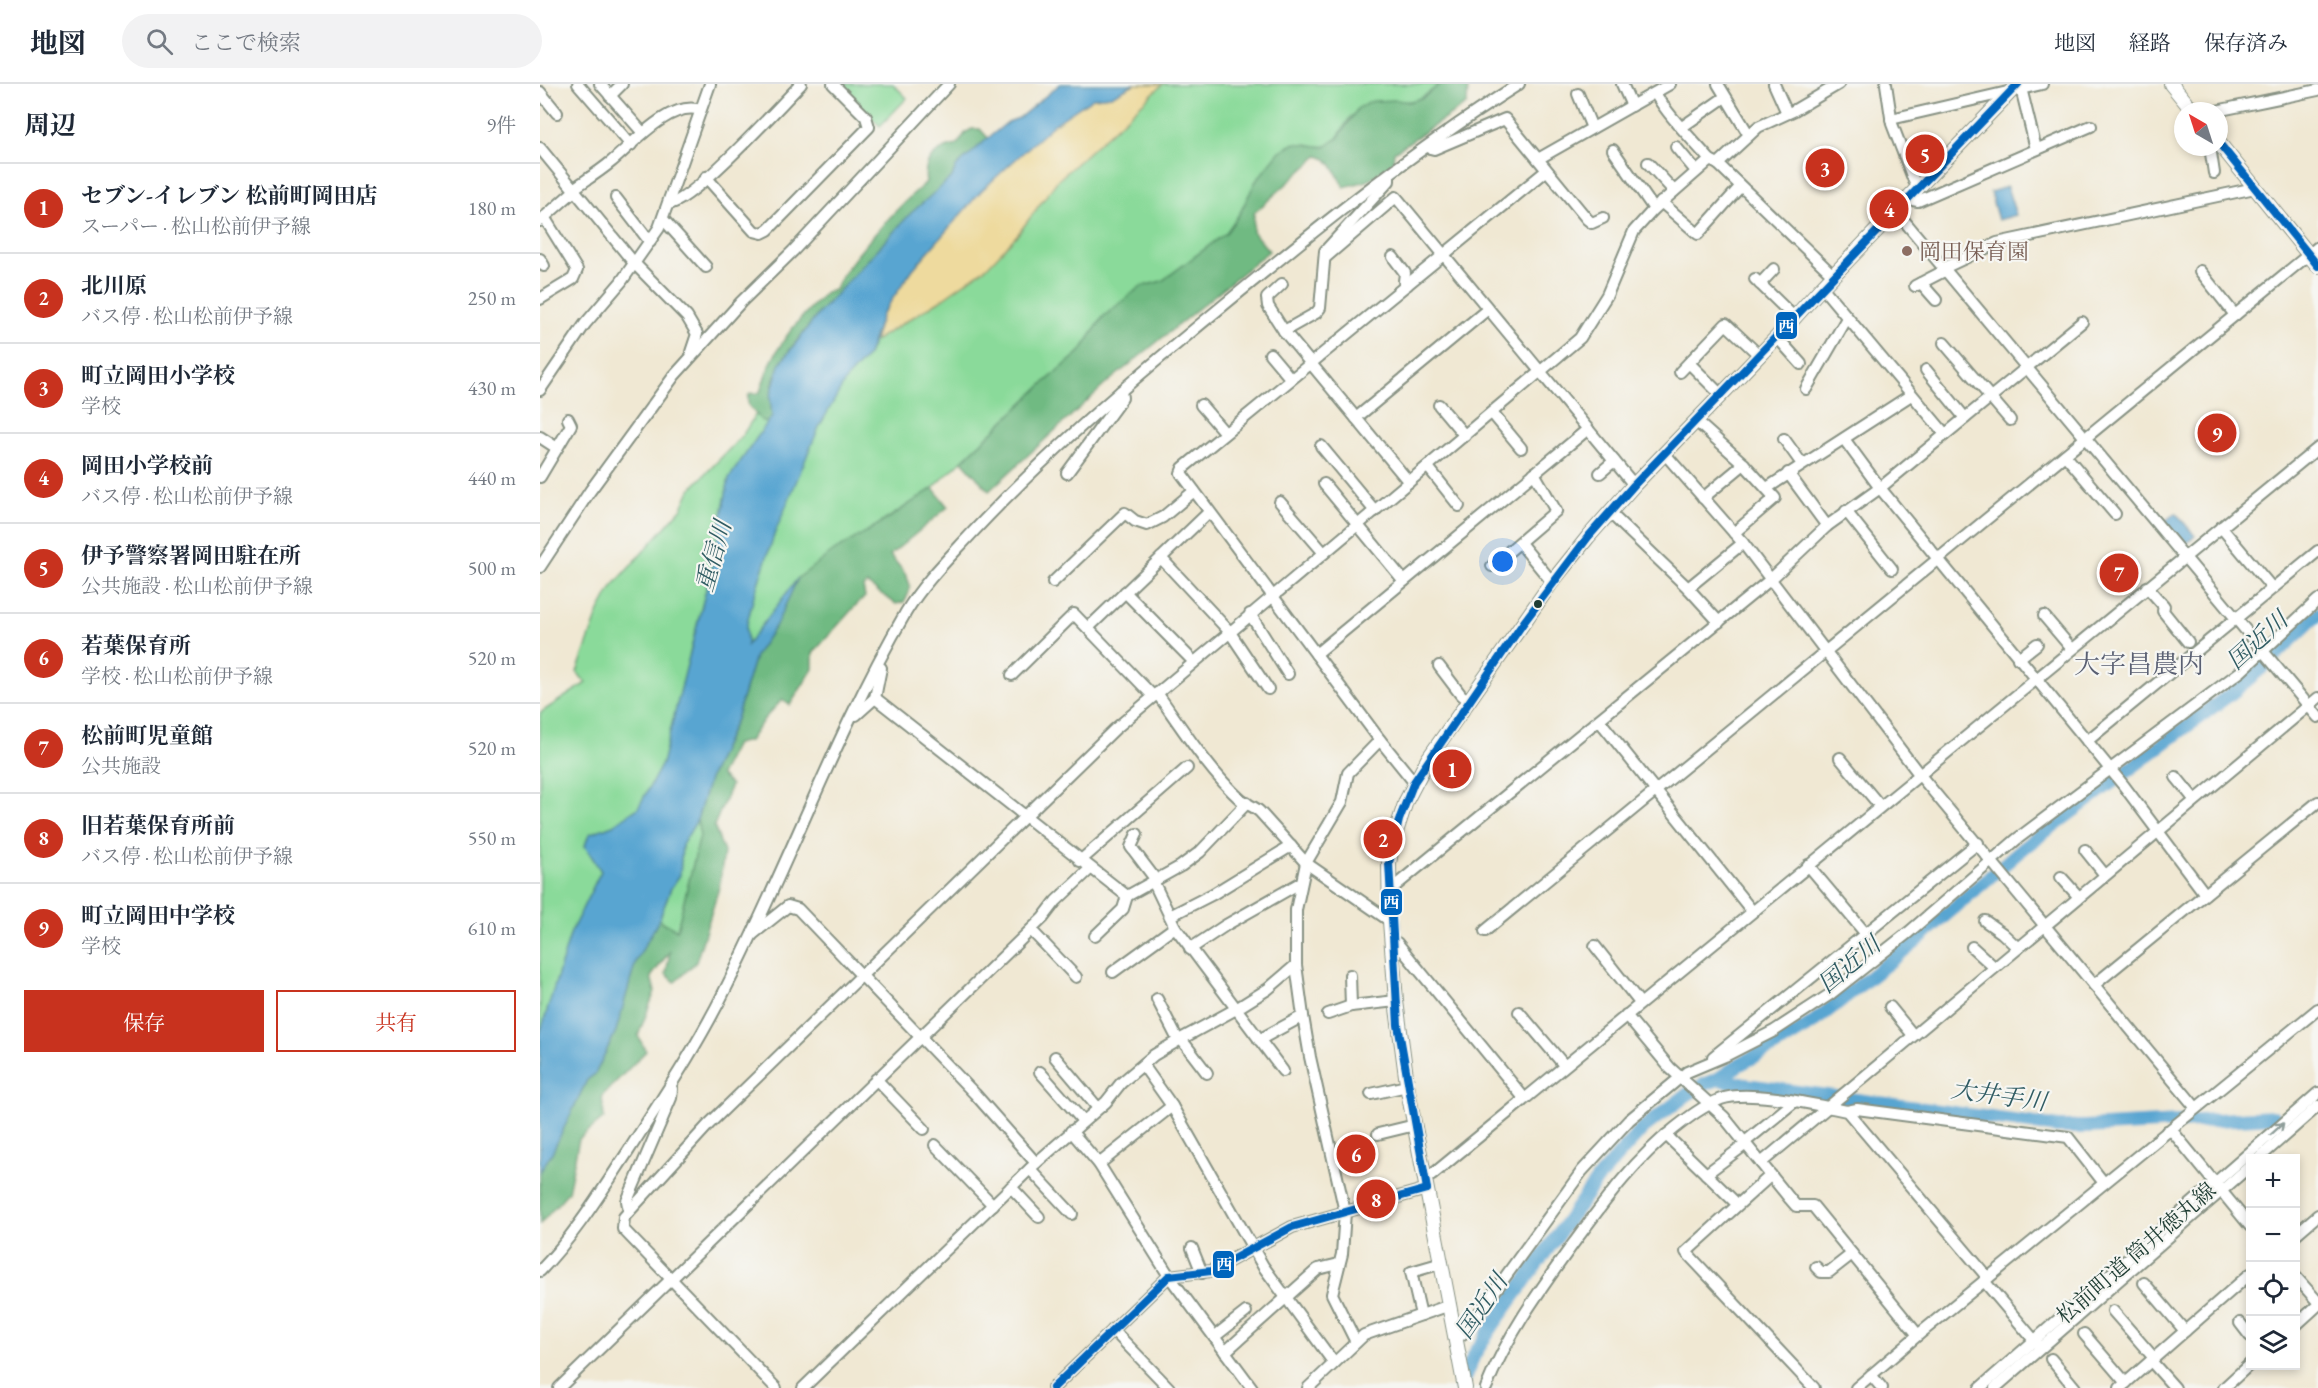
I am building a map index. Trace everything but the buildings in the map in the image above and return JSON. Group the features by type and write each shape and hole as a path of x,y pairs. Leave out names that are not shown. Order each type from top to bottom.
{"main road":[{"path":"2171,84 2186,102"},
{"path":"1464,1388 1407,1086 1396,1001 1390,921 1389,863 1399,820 1414,782 1552,582 1634,485 1777,337 1833,275 2018,87"},
{"path":"2228,154 2255,188 2313,251 2318,266"}],"street":[{"path":"578,84 584,96 631,145"},
{"path":"600,84 643,133"},
{"path":"610,96 622,84"},
{"path":"540,390 585,324 621,282 650,242 663,219 710,84"},
{"path":"668,204 681,200 735,152 801,84"},
{"path":"706,177 754,231 762,233 768,230 867,131 870,124 868,119 833,84"},
{"path":"540,567 543,557 690,358 949,84"},
{"path":"540,1270 586,1215 673,1082 726,988 852,717 880,662 907,610 934,573 1054,449 1120,391 1314,231 1389,174 1519,84"},
{"path":"1622,84 1632,106"},
{"path":"1538,159 1670,84"},
{"path":"1718,84 1749,135"},
{"path":"1774,84 1787,113"},
{"path":"776,1388 623,1229 624,1217 710,1124 1114,729 1580,338 1607,294 1634,231 1657,206 1696,171 1714,162 1758,127 1839,84"},
{"path":"1886,84 1891,119 1914,181 1919,187"},
{"path":"1891,119 2018,87 2042,84"},
{"path":"2018,87 2036,149"},
{"path":"2228,109 2318,90"},
{"path":"540,93 557,113"},
{"path":"1655,93 1664,109 1714,162 1833,275"},
{"path":"1578,94 1592,128"},
{"path":"1682,127 1725,97"},
{"path":"540,299 573,279 577,270 542,219 659,121 692,107 700,110"},
{"path":"1427,147 1434,148 1505,119 1587,219 1592,223 1603,218"},
{"path":"1907,199 1918,201 2091,126"},
{"path":"1676,147 1696,171"},
{"path":"540,148 634,263 687,317 697,337 690,358"},
{"path":"1612,150 1657,206 1698,234 1740,187"},
{"path":"2211,156 2214,172"},
{"path":"1648,163 1674,191"},
{"path":"1414,782 1181,474 1183,468 1225,433 1546,171"},
{"path":"1284,331 1316,313 1320,308 1325,250 1389,181 1389,174"},
{"path":"1936,300 1918,284 1997,243 2255,188"},
{"path":"1326,256 1396,197 1634,485"},
{"path":"616,198 650,242"},
{"path":"1896,211 2318,717"},
{"path":"663,219 706,267"},
{"path":"1485,931 2313,251"},
{"path":"1393,257 1405,273 1404,281 1407,285"},
{"path":"1774,269 1757,281 1795,318"},
{"path":"2200,271 2235,315"},
{"path":"1282,284 1267,298 1266,303 1284,331 1409,482"},
{"path":"1822,287 1945,434"},
{"path":"1356,418 1488,309"},
{"path":"1806,389 1847,318"},
{"path":"1389,891 1771,579 1827,526 1880,488 2082,322"},
{"path":"1680,372 1726,324 1759,355"},
{"path":"1777,337 1801,364"},
{"path":"1944,342 2010,420"},
{"path":"1270,354 1291,379"},
{"path":"1689,363 1721,395"},
{"path":"1926,370 1965,418"},
{"path":"1067,473 1122,398 1120,391"},
{"path":"1767,488 1911,395"},
{"path":"1201,405 1225,433"},
{"path":"1439,405 1465,436"},
{"path":"1492,413 1521,448"},
{"path":"540,477 571,425 567,419"},
{"path":"1696,421 1744,464 1775,498 1734,533"},
{"path":"1316,654 1588,429"},
{"path":"540,437 557,448"},
{"path":"1784,439 1802,464"},
{"path":"1844,440 1938,560 2123,785 2205,894"},
{"path":"1321,446 1375,511"},
{"path":"1053,1388 1169,1276 1211,1271 1292,1227 1345,1212 1426,1184 1432,1175 1524,1098 2318,447"},
{"path":"1665,454 1743,543 1919,774 1993,861 2193,1110"},
{"path":"2065,455 2115,514"},
{"path":"1600,473 1614,461"},
{"path":"1703,498 1744,464"},
{"path":"1428,467 1459,506"},
{"path":"1492,566 1556,512 1534,473"},
{"path":"1788,473 1827,526"},
{"path":"1324,484 1404,581"},
{"path":"1053,582 1125,513 1135,521 1147,525 1163,517 1194,491"},
{"path":"1280,502 1324,553"},
{"path":"1846,511 1892,569"},
{"path":"1088,628 1209,512"},
{"path":"1610,513 1688,588 1719,622"},
{"path":"2221,527 2272,588"},
{"path":"1520,543 1552,582"},
{"path":"1688,588 1743,543"},
{"path":"2087,741 2318,551"},
{"path":"1161,558 1229,631 1268,689"},
{"path":"2147,587 2164,606 2163,612 2188,642"},
{"path":"1125,592 1193,662"},
{"path":"1457,1344 1582,1171 1629,1120 1681,1078 1774,1031 1802,1014 1909,932 1993,861 2210,696 2264,651 2318,600"},
{"path":"1011,675 1074,614 1155,695 1225,783 1243,802 1253,805 1306,863 1385,920 1390,921"},
{"path":"1250,614 1288,674"},
{"path":"2044,616 2072,649"},
{"path":"2019,659 2037,644"},
{"path":"852,717 861,713 875,698 881,673 880,662"},
{"path":"1439,666 1461,695 1469,701"},
{"path":"875,698 1127,896"},
{"path":"1761,1163 2194,799 2318,698"},
{"path":"1599,720 1752,911"},
{"path":"1356,1342 1332,1294 1339,1264 1345,1212 1303,1016 1296,965 1296,910 1306,863 1342,802 1351,768 1380,740"},
{"path":"1840,758 1880,807"},
{"path":"1080,861 1187,768"},
{"path":"2176,777 2194,799"},
{"path":"2094,985 2318,802"},
{"path":"1095,936 1123,909 1127,896 1200,852 1247,803"},
{"path":"1137,834 1131,847 1155,881 1175,927 1282,1071"},
{"path":"1704,1065 1978,843"},
{"path":"1170,916 1213,894 1291,846"},
{"path":"2085,850 2105,874"},
{"path":"1808,865 1866,934"},
{"path":"559,1388 1031,930 1056,901 1090,869"},
{"path":"2061,877 2078,897"},
{"path":"1190,949 1226,925 1300,884"},
{"path":"752,934 756,934 788,906 799,910 920,1036 1072,1214"},
{"path":"1985,921 2018,948"},
{"path":"1113,972 1175,927"},
{"path":"1031,930 1076,977"},
{"path":"1391,940 1397,943 1524,1098"},
{"path":"1595,946 1640,1003"},
{"path":"1972,947 1994,967"},
{"path":"803,1388 1033,1166 1098,1108 1121,1083 1179,1040 1268,989 1296,965"},
{"path":"1350,975 1351,1006"},
{"path":"1157,999 1179,1040 1207,1073"},
{"path":"1328,1014 1351,1006 1396,1001"},
{"path":"1890,1007 1912,1035"},
{"path":"1856,1388 2318,1009"},
{"path":"1519,1012 1564,1065"},
{"path":"1626,1015 1681,1078 1724,1117 1796,1206 1813,1206 1918,1335"},
{"path":"1259,1040 1303,1016"},
{"path":"1055,1057 1098,1108"},
{"path":"1143,1065 1172,1106 1252,1248 1334,1363"},
{"path":"1040,1072 1083,1121"},
{"path":"876,1079 924,1129"},
{"path":"630,1211 627,1202 671,1098 673,1082"},
{"path":"1371,1094 1407,1086"},
{"name":"松前町道 筒井徳丸線","path":"1980,1388 2038,1344 2218,1188 2318,1093"},
{"path":"1486,1388 1515,1328 1603,1203 1634,1164 1708,1102 1737,1096 1847,1110 1857,1109 2068,1137 2104,1183"},
{"path":"1706,1174 1794,1102"},
{"path":"1099,1164 1172,1106"},
{"path":"2264,1154 2318,1106"},
{"path":"1847,1110 2038,1344"},
{"path":"1378,1134 1414,1125"},
{"path":"2168,1130 2173,1132 2246,1221"},
{"path":"1071,1131 1099,1164 1169,1276 1251,1388"},
{"path":"1666,1135 1737,1204"},
{"path":"935,1145 993,1205"},
{"name":"松前町道 筒井徳丸線","path":"2218,1188 2246,1169"},
{"path":"1771,1175 1686,1252 1814,1388"},
{"path":"1011,1187 1039,1216"},
{"path":"2300,1230 2318,1215"},
{"path":"1192,1248 1202,1273"},
{"path":"1816,1267 1821,1272 1829,1272 1852,1254"},
{"path":"1421,1315 1411,1272 1442,1263"},
{"path":"1225,1352 1318,1269 1339,1264"},
{"path":"2084,1334 2123,1386 2246,1278"},
{"path":"2144,1283 2185,1331"},
{"path":"2300,1283 2318,1304 2300,1320"},
{"path":"1308,1388 1356,1342 1377,1330 1450,1305"},
{"path":"2113,1311 2175,1388"},
{"path":"1214,1337 1246,1312"},
{"path":"2240,1323 2246,1330"},
{"path":"1113,1330 1169,1388"},
{"name":"松前町道 筒井徳丸線","path":"1995,1388 2038,1344"},
{"path":"2051,1359 2075,1388"},
{"path":"2231,1386 2246,1369"},
{"path":"1871,1375 1882,1388"}],"green space":[{"path":"836,84 893,84 907,98 880,126"},
{"path":"1163,84 1440,84 1414,100 1371,102 1351,117 1334,142 1324,147 1307,144 1256,181 1240,213 1226,233 1162,281 1140,287 1103,317 1080,352 933,488 798,578 747,646 746,628 753,599 774,535 819,427 846,378 868,355 874,341 939,301 1018,234 1057,181"},
{"path":"1440,84 1468,84 1467,104 1394,152 1393,163 1367,181 1344,187 1331,164 1318,156 1254,213 1253,232 1269,251 1108,382 989,491 962,461 1080,352 1103,317 1140,287 1162,281 1226,233 1240,213 1256,181 1280,151 1295,143 1325,147 1338,138 1358,108 1373,101 1409,102 1424,97"},
{"path":"980,129 988,138 956,167 952,177 943,187 911,213 819,313 791,348 779,365 774,379 770,397 772,416 768,422 762,421 748,405 748,396 751,393 760,392 771,362 786,337 826,292 835,290 847,269 868,242 926,182 926,167 932,156 943,149 957,145 966,132"},
{"path":"756,414 762,421 768,422 729,478 713,562 662,764 638,808 613,825 589,834 585,846 601,871 571,932 540,1034 540,713 586,683 577,672 599,611 612,587 682,508 690,490 742,436"},
{"path":"933,488 948,507 890,555 904,572 909,583 910,589 904,602 896,604 867,584 863,587 865,597 813,653 813,669 790,705 782,700 764,719 749,741 736,744 720,775 731,785 714,826 724,852 719,888 696,962 675,982 666,974 670,951 651,977 655,991 638,1036 646,1051 602,1096 604,1118 579,1139 568,1192 540,1224 540,1172 553,1151 587,1080 595,1074 616,1031 636,961 659,920 677,930 700,836 697,820 709,779 736,720 755,656 776,625 798,578 834,551"},
{"path":"697,820 700,836 677,930 659,920 671,888 680,875 682,845"}],"sand":[{"path":"1134,84 1163,84 1057,181 1018,234 987,267 939,301 874,341 882,314 913,269 981,191 1053,125 1093,98 1111,96"}],"water":[{"path":"1060,84 1134,84 1111,96 1093,98 1053,125 981,191 913,269 882,314 868,355 847,378 819,427 774,535 753,599 746,628 747,645 798,578 776,625 755,656 736,719 709,779 697,820 682,845 680,875 671,888 659,920 636,961 616,1031 595,1074 587,1080 553,1151 540,1172 540,1034 571,932 601,871 585,846 589,834 613,825 638,808 662,764 713,562 729,478 772,416 770,397 779,365 819,313 911,213 952,177 956,167 1008,122 1019,118"},
{"path":"2007,187 2016,215 1998,220 1990,192"},
{"path":"2176,513 2195,536 2184,546 2164,522"}],"waterway":[{"name":"国近川","path":"1461,1386 1474,1355 1494,1324 1599,1177 1643,1128 1688,1094 1718,1079 1811,1024 1918,939 2022,849 2233,692 2264,666 2318,614"},
{"name":"大井手川","path":"1718,1079 1746,1085 2058,1127 2274,1117"}],"transit line":[{"name":"西","path":"1427,1189 1398,1025 1389,863 1399,820 1414,782 1524,622 1588,537 1634,485 2018,84"},
{"name":"西","path":"2228,154 2318,266"},
{"name":"西","path":"1053,1388 1169,1276 1211,1271 1292,1227 1427,1189"}],"place":[{"name":"伊予警察署岡田駐在所","path":"1925,154"},
{"name":"町立岡田小学校","path":"1825,168"},
{"name":"岡田小学校前","path":"1889,209"},
{"name":"岡田保育園","path":"1907,251"},
{"name":"町立岡田中学校","path":"2217,433"},
{"name":"松前町児童館","path":"2119,573"},
{"name":"セブン-イレブン 松前町岡田店","path":"1452,769"},
{"name":"北川原","path":"1383,839"},
{"name":"若葉保育所","path":"1356,1154"},
{"name":"旧若葉保育所前","path":"1376,1199"}],"district":[{"name":"大字昌農内","path":"2139,664"}],"water label":[{"name":"重信川","path":"713,556"}]}
